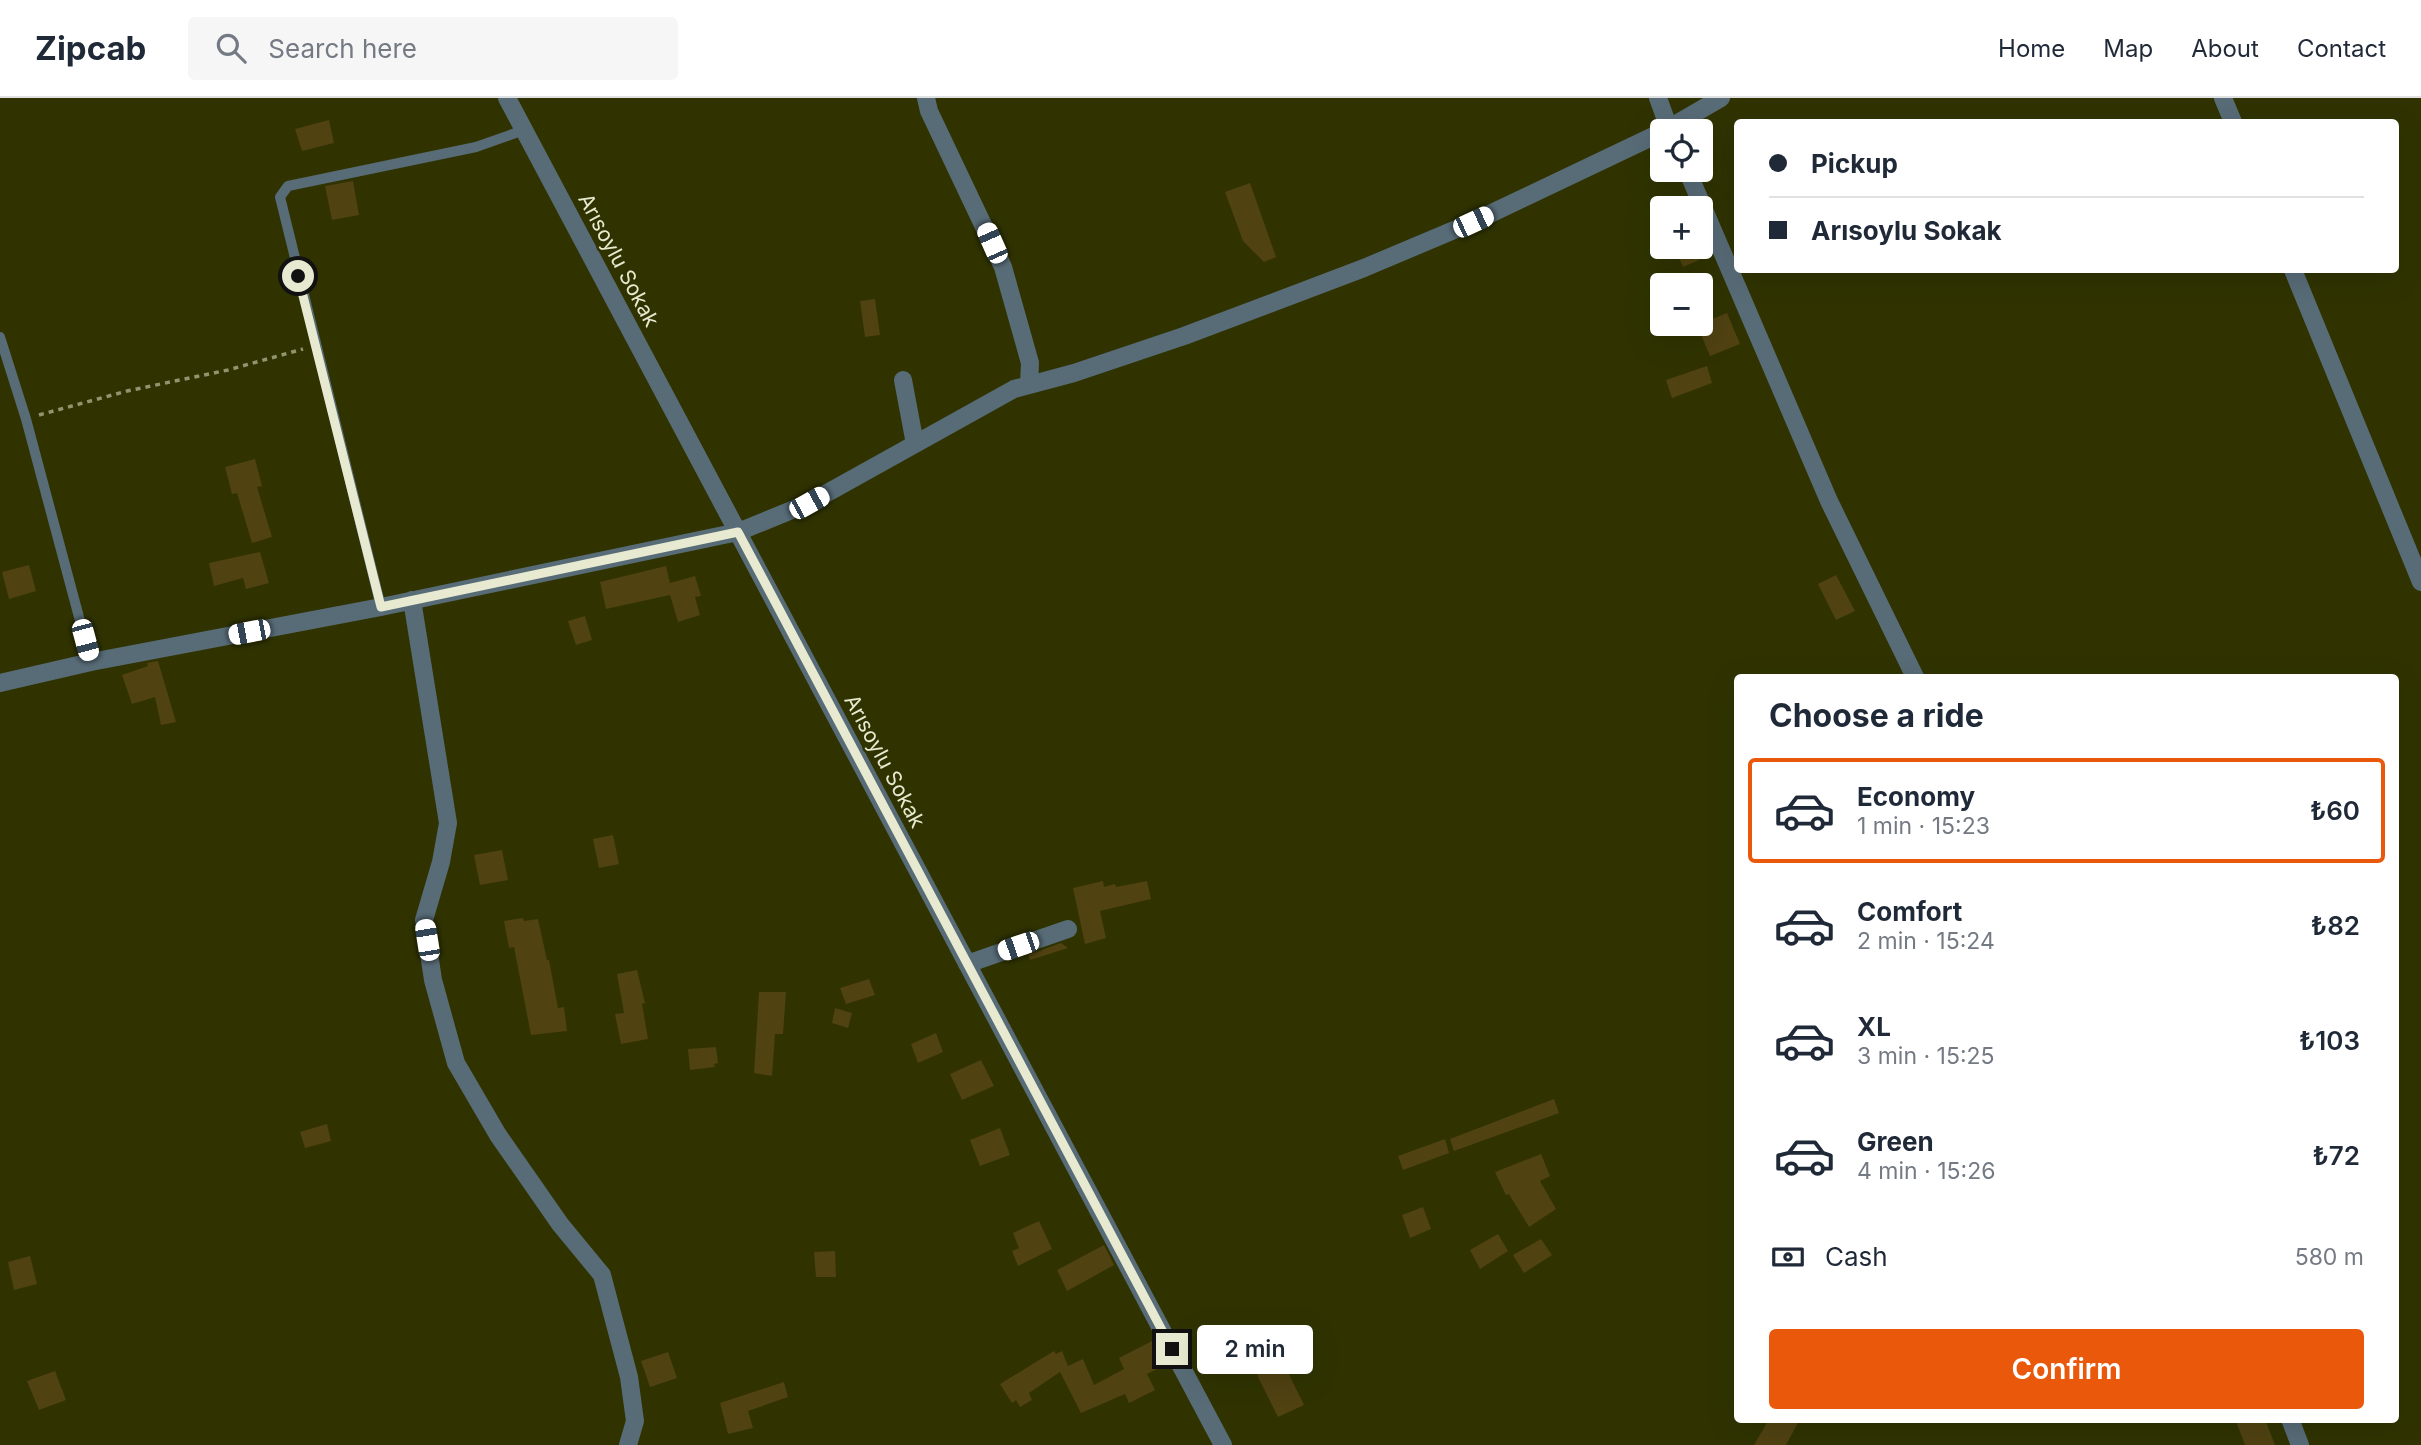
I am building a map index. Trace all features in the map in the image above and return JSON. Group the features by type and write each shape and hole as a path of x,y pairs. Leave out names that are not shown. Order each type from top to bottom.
{"street":[{"name":"Arısoylu Sokak","path":"507,98 1223,1445"},
{"path":"926,98 929,111 1003,267 1030,363 1029,385"},
{"path":"1658,98 1664,119"},
{"path":"1687,119 1721,98"},
{"path":"2223,98 2232,119"},
{"path":"0,683 91,662 381,607 738,532 809,503 1014,389 1184,336 1364,268 1473,222 1650,139"},
{"path":"1692,182 1829,500 1914,674"},
{"path":"2294,273 2421,582"},
{"path":"903,380 915,444"},
{"path":"412,600 448,823 424,920 433,980 456,1063 498,1135 559,1224 602,1275 629,1377 635,1421 628,1445"},
{"path":"967,964 1068,929"},
{"path":"2292,1423 2300,1445"}],"lane":[{"path":"381,607 280,202 288,186 476,147 524,131"},
{"path":"0,337 26,419 91,662"}],"path":[{"path":"26,419 127,391 228,369 315,346"}],"building":[{"path":"329,120 334,143 302,151 295,129"},
{"path":"353,181 359,215 332,220 325,186"},
{"path":"1250,183 1276,257 1264,262 1243,241 1225,192"},
{"path":"1680,259 1699,259 1699,260 1683,267"},
{"path":"875,299 880,335 865,337 860,301"},
{"path":"1727,313 1740,344 1710,356 1702,336 1713,336 1713,319"},
{"path":"1707,366 1712,383 1672,398 1666,380"},
{"path":"255,459 262,486 257,487 272,537 252,543 237,493 232,494 225,467"},
{"path":"260,552 269,583 246,589 243,578 214,586 209,563"},
{"path":"29,565 36,591 9,599 2,572"},
{"path":"666,566 670,583 695,576 701,596 695,597 700,615 678,622 670,595 606,609 600,582"},
{"path":"1836,575 1855,611 1836,620 1818,584"},
{"path":"585,616 592,640 576,645 568,621"},
{"path":"158,661 176,722 161,725 155,697 132,704 122,675 148,666 147,663"},
{"path":"613,835 619,864 599,868 593,839"},
{"path":"502,850 508,880 480,885 474,855"},
{"path":"1103,881 1104,887 1115,884 1116,887 1147,881 1151,899 1100,911 1106,938 1085,944 1073,888"},
{"path":"523,918 524,921 538,919 558,1008 564,1007 567,1031 531,1035 514,947 509,948 504,921"},
{"path":"1061,943 1068,948 1030,960 1028,955"},
{"path":"637,970 645,1003 642,1004 648,1039 621,1044 615,1014 624,1013 617,974"},
{"path":"869,979 875,995 846,1004 840,988"},
{"path":"759,992 786,992 783,1034 775,1034 772,1076 754,1073"},
{"path":"835,1008 852,1013 848,1028 832,1023"},
{"path":"936,1033 943,1052 918,1063 911,1044"},
{"path":"716,1047 718,1063 714,1064 715,1067 690,1070 688,1049"},
{"path":"981,1060 994,1086 962,1100 950,1074"},
{"path":"1554,1099 1559,1113 1454,1151 1450,1139"},
{"path":"327,1124 331,1141 305,1148 300,1132"},
{"path":"1000,1128 1010,1155 980,1166 970,1140"},
{"path":"1445,1139 1449,1153 1403,1170 1398,1156"},
{"path":"1541,1154 1550,1176 1540,1181 1556,1209 1529,1227 1509,1194 1506,1195 1495,1172"},
{"path":"1423,1207 1431,1229 1410,1238 1402,1215"},
{"path":"1039,1221 1052,1249 1018,1266 1012,1251 1019,1248 1013,1233"},
{"path":"1498,1234 1508,1251 1480,1269 1470,1250"},
{"path":"1541,1239 1552,1255 1524,1273 1513,1255"},
{"path":"1104,1245 1114,1265 1067,1291 1057,1270"},
{"path":"835,1251 836,1277 816,1277 814,1252"},
{"path":"30,1256 37,1284 14,1290 8,1262"},
{"path":"1154,1340 1167,1364 1147,1374 1155,1390 1129,1403 1125,1394 1081,1413 1060,1372 1029,1393 1032,1400 1020,1407 1016,1400 1012,1403 1000,1384 1054,1351 1056,1354 1062,1351 1068,1366 1083,1359 1094,1385 1124,1369 1119,1358"},
{"path":"668,1352 677,1378 650,1387 641,1361"},
{"path":"1283,1362 1304,1405 1278,1417 1257,1375"},
{"path":"55,1371 66,1400 39,1410 27,1381"},
{"path":"784,1382 788,1397 748,1411 753,1428 728,1434 720,1403"},
{"path":"1767,1423 1798,1423 1786,1445 1754,1445"},
{"path":"2237,1423 2267,1423 2275,1445 2245,1445"}],"route":[{"path":"298,276 381,607 738,532 1172,1349"}]}
